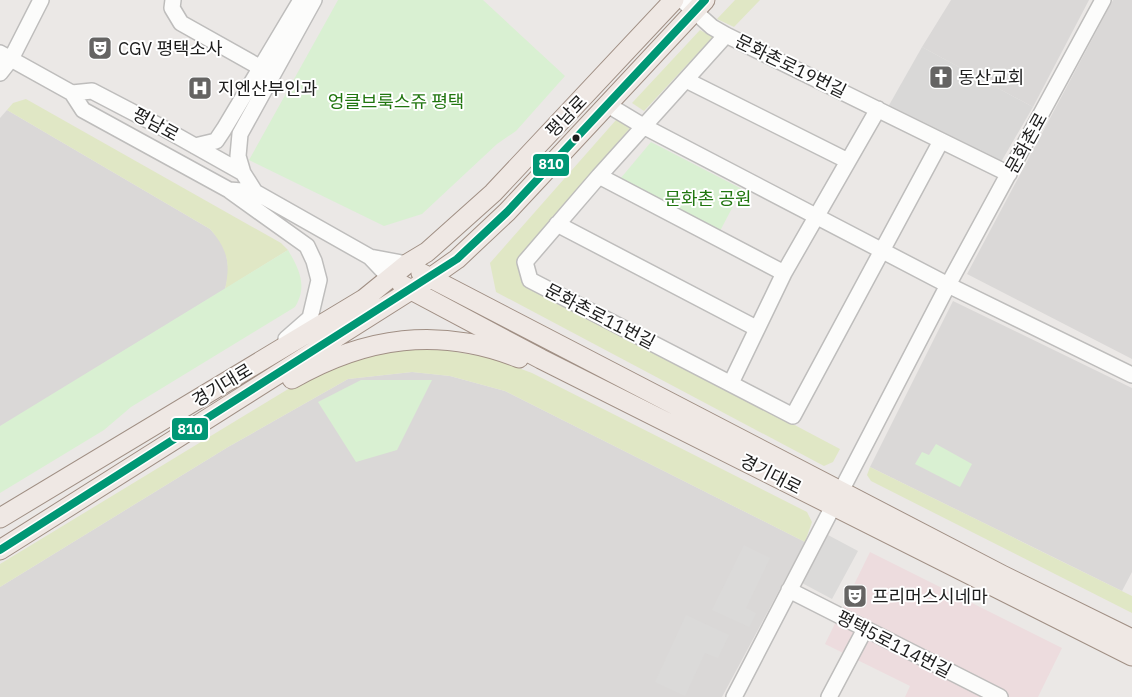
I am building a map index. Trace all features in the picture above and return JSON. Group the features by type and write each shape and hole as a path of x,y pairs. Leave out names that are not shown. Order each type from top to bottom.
{"main road":[{"name":"평남로","path":"407,264 427,252 493,192 674,0"},
{"name":"평남로","path":"430,278 457,258 507,212 608,105 694,4"},
{"name":"경기대로","path":"0,518 364,299 407,264 1132,656"},
{"name":"경기대로","path":"391,278 582,379 1002,575 1132,639"},
{"name":"경기대로","path":"0,550 430,278"},
{"path":"237,400 278,387 310,368 350,351 390,341 422,338 459,342 508,353 582,379"}],"street":[{"path":"0,73 6,56 41,0"},
{"path":"173,0 172,8 181,24 261,68"},
{"path":"195,146 216,141 300,0"},
{"path":"243,173 238,156 240,134 314,0"},
{"name":"문화촌로","path":"837,498 948,285 1103,0"},
{"path":"694,4 712,27 726,34"},
{"name":"문화촌로19번길","path":"643,126 726,34 1010,174"},
{"name":"평남로","path":"6,56 72,93 83,110 229,190 255,192 370,257"},
{"path":"686,80 848,161"},
{"name":"평남로","path":"72,93 92,91 195,146 243,173 255,192"},
{"path":"608,105 643,126 815,217 948,285 1132,374"},
{"path":"731,383 784,273 878,109"},
{"name":"문화촌로11번길","path":"643,126 525,262 530,280 793,416 881,250"},
{"path":"881,250 941,141"},
{"path":"599,176 784,273"},
{"path":"229,190 307,246 314,261 319,280 310,318 249,368"},
{"path":"557,224 756,328"},
{"path":"370,257 407,264"},
{"path":"370,257 391,278"},
{"path":"734,697 837,498"},
{"name":"평택5로114번길","path":"789,590 1000,697"},
{"path":"831,697 865,629"}],"shaded area":[{"path":"951,0 1089,0 1033,107 922,47"},
{"path":"1113,0 1132,0 1132,359 967,274"},
{"name":"동산교회","path":"922,47 1033,107 1001,162 888,107"},
{"path":"7,110 210,229 225,246 229,273 225,289 0,427 0,118"},
{"path":"953,301 1132,388 1132,572 1122,591 870,467"},
{"path":"412,372 450,376 505,391 805,542 722,697 0,697 0,587 228,447 348,379"},
{"path":"828,535 858,551 832,599 802,583"},
{"path":"744,545 770,558 746,608 756,613 749,627 712,610"},
{"path":"870,552 1062,648 1038,697 905,697 910,686 825,644"},
{"path":"686,615 729,635 718,658 705,653 685,696 655,682"}],"green space":[{"name":"엉클브룩스쥬 평택","path":"338,0 483,0 565,76 516,131 497,144 422,214 384,226 249,160"},
{"path":"735,0 760,0 734,27 717,19"},
{"path":"700,30 713,37 644,111 632,103"},
{"path":"26,99 281,243 288,250 225,289 228,271 226,256 210,229 7,110 13,103"},
{"path":"616,120 630,128 517,259 521,280 840,449 833,462 824,466 496,292 490,263"},
{"name":"문화촌 공원","path":"651,142 742,189 720,231 620,179"},
{"path":"288,250 296,264 301,285 301,292 295,307 131,407 104,430 0,493 0,426"},
{"path":"406,347 444,350 492,358 532,373 807,512 812,522 805,542 505,391 450,376 412,372 348,379 228,447 0,587 0,564 313,374 367,353"},
{"path":"361,380 432,380 397,450 356,462 318,402"},
{"path":"936,444 972,464 960,487 915,464 922,452 929,455"},
{"path":"870,467 1132,596 1132,613 871,481 867,475"}],"transit line":[{"name":"810","path":"0,550 457,259 507,212 705,0"}],"place":[{"name":"CGV 평택소사","path":"100,48"},
{"name":"동산교회","path":"941,77"},
{"name":"지엔산부인과","path":"200,88"},
{"name":"프리머스시네마","path":"855,596"}]}
